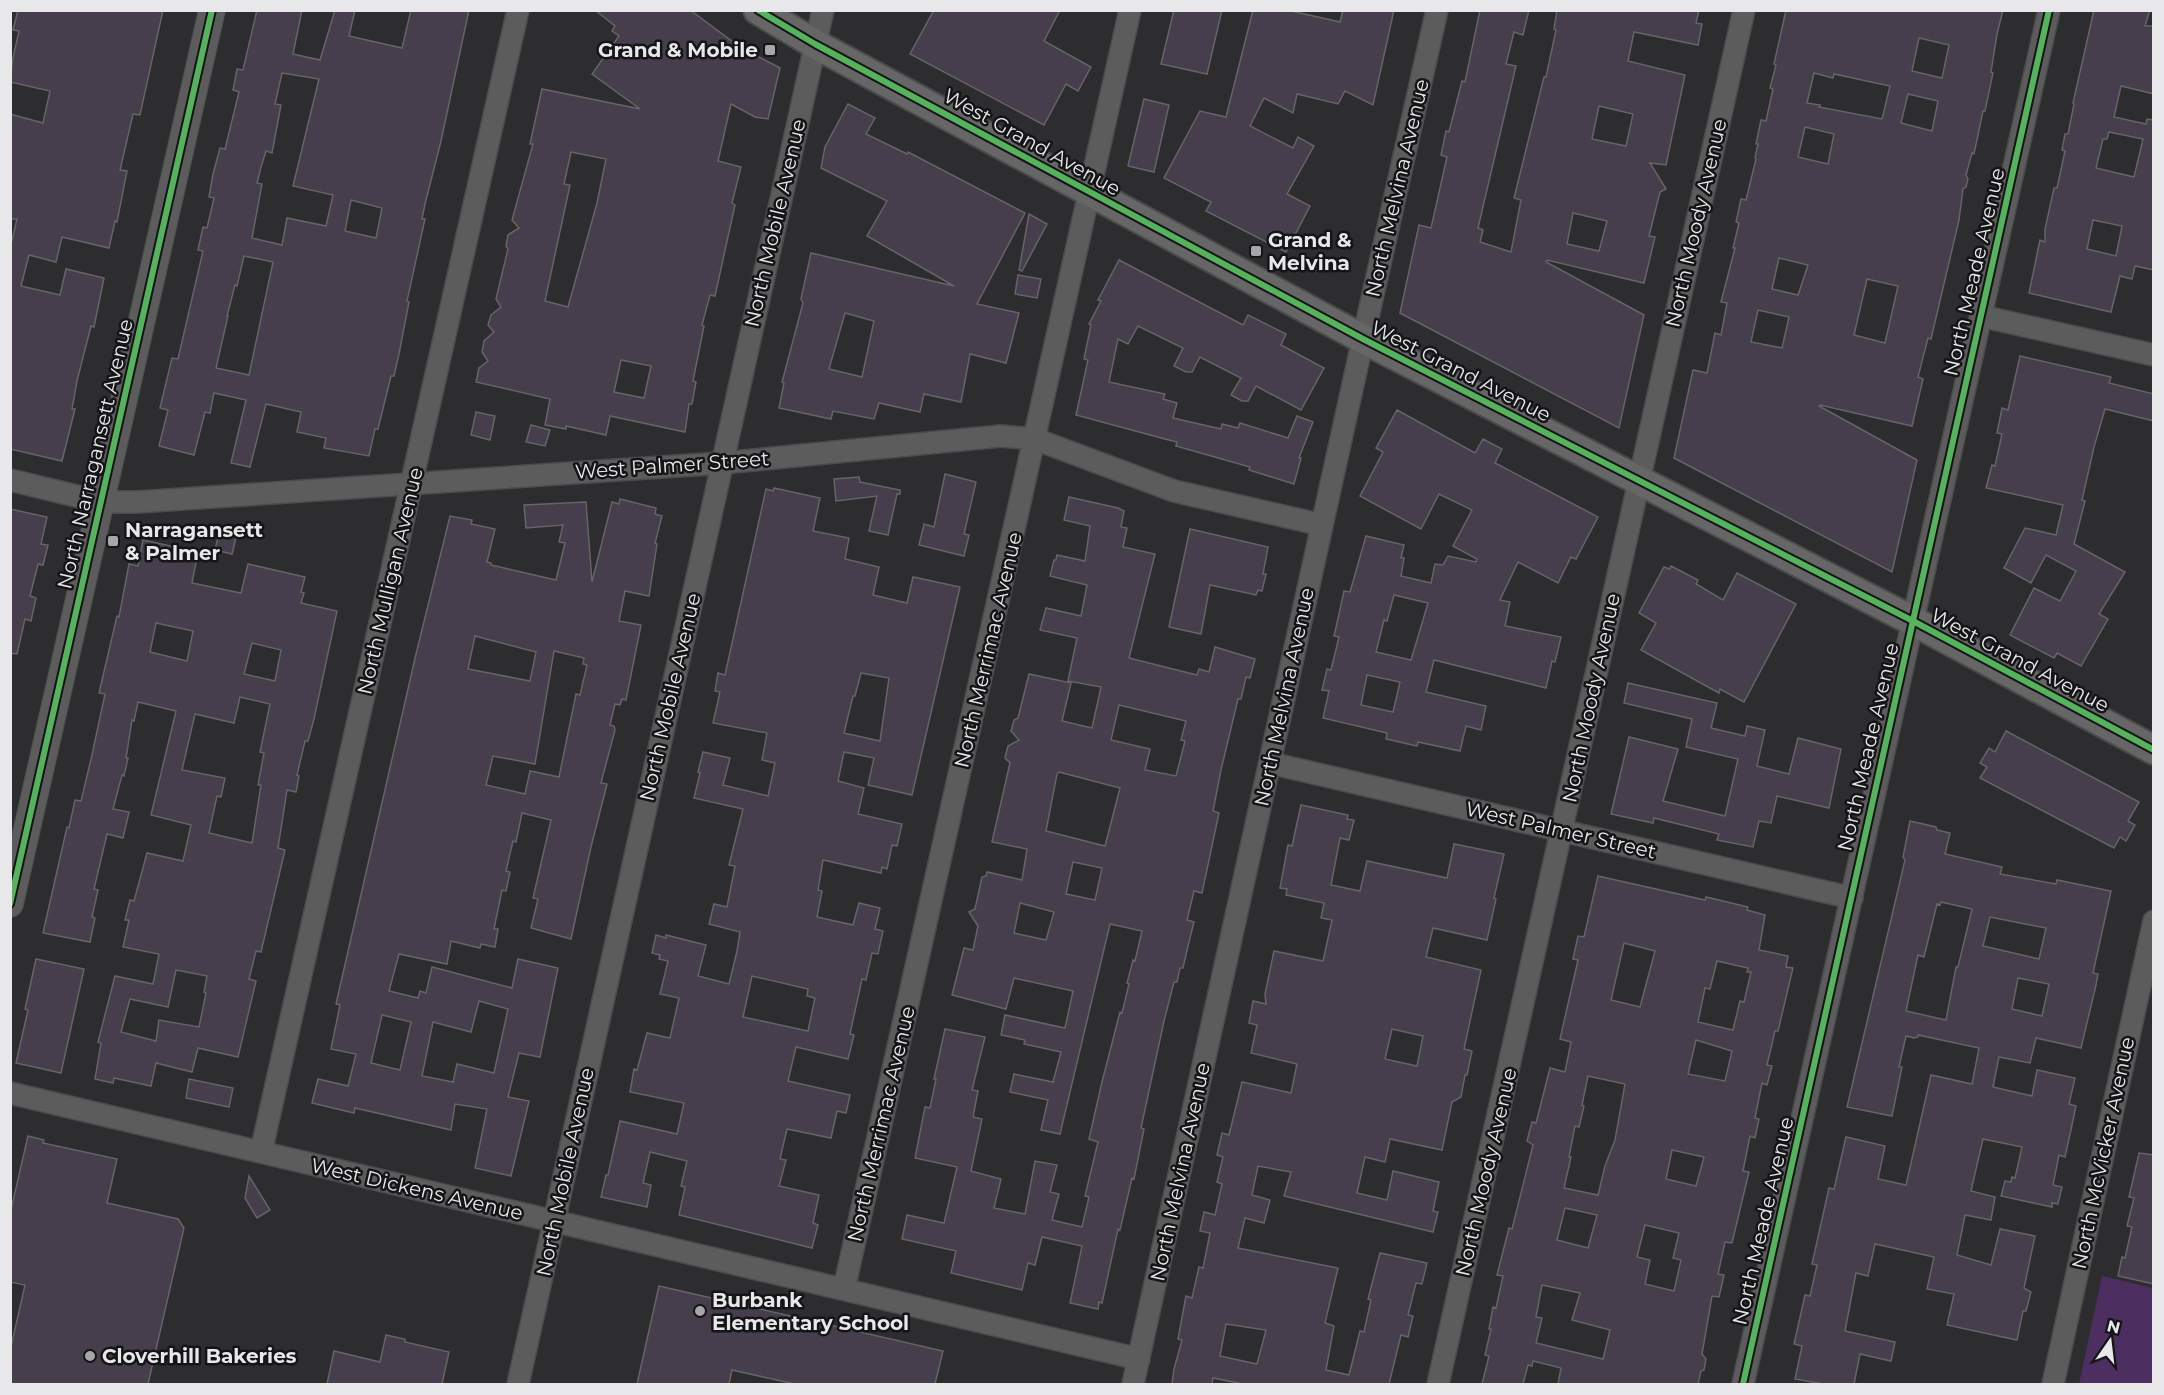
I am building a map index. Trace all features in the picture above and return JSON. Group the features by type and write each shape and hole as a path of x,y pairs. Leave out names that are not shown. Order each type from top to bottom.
{"main road":[{"name":"West Grand Avenue","path":"758,10 815,44 1363,339 1913,621 2154,750"}],"street":[{"name":"North Narragansett Avenue","path":"10,904 212,10"},
{"name":"North Mulligan Avenue","path":"261,1152 518,10"},
{"name":"North Mobile Avenue","path":"518,1384 823,10"},
{"name":"North Merrimac Avenue","path":"844,1289 1130,10"},
{"name":"North Melvina Avenue","path":"1133,1384 1437,10"},
{"name":"North Moody Avenue","path":"1438,1384 1744,10"},
{"name":"North Meade Avenue","path":"1743,1384 2049,10"},
{"path":"1981,316 2154,355"},
{"name":"West Palmer Street","path":"10,480 101,502 138,502 722,463 1001,436 1035,439 1174,491 1322,525"},
{"name":"West Palmer Street","path":"1270,763 1852,898"},
{"name":"North McVicker Avenue","path":"2053,1384 2154,921"},
{"name":"West Dickens Avenue","path":"10,1093 1139,1359"}],"shaded area":[{"path":"2102,1276 2153,1288 2153,1384 2079,1384"}],"building":[{"path":"18,10 163,10 140,115 133,114 120,170 127,171 117,222 115,221 109,248 62,237 56,262 29,255 21,286 60,295 66,269 104,278 94,327 91,326 77,381 72,409 75,409 62,461 10,449 10,249 17,219 10,219 10,114 43,123 50,91 10,82 19,31 13,30"},
{"path":"257,10 302,10 293,54 320,60 335,10 355,10 349,36 402,48 411,10 469,10 425,204 422,219 425,219 407,301 409,302 399,354 378,429 375,429 369,456 324,448 326,438 297,432 301,412 266,404 250,467 231,463 246,400 214,393 210,413 205,412 194,455 159,446 168,410 160,408 172,358 178,359 203,251 198,250 203,227 207,228 214,198 209,197 213,174 220,148 225,149 239,92 233,90 237,69 243,70","holes":["282,73 319,79 293,186 333,195 326,226 287,218 282,245 252,238 262,184 257,183 266,151 272,153 281,105 275,104","351,200 382,208 376,238 345,231","244,256 273,262 249,375 216,368 227,316 235,285 237,286"]},
{"path":"595,10 690,10 740,47 780,68 768,119 755,117 731,104 718,161 741,167 715,296 710,295 702,325 704,326 693,381 696,382 692,404 689,404 685,432 610,416 606,435 566,426 566,429 545,425 550,399 476,382 479,368 488,361 482,352 484,341 494,332 488,325 491,315 501,307 496,299 508,249 506,246 508,235 519,228 512,220 533,144 530,144 542,89 640,109 592,74 619,36 612,31 615,26","holes":["571,152 606,159 597,203 568,307 545,301 570,185 564,184","621,360 651,366 644,398 614,392"]},
{"path":"934,10 1060,10 1044,41 1091,67 1078,91 1066,84 1044,125 910,54"},
{"path":"1174,10 1222,10 1207,74 1161,64"},
{"path":"1253,10 1287,10 1340,22 1343,10 1394,10 1373,105 1345,91 1338,104 1297,94 1293,113 1264,98 1250,126 1293,148 1298,137 1314,146 1287,194 1310,206 1286,252 1206,211 1211,202 1164,178 1200,111 1226,117"},
{"path":"1480,10 1529,10 1523,35 1514,32 1506,64 1516,66 1478,228 1483,230 1480,242 1511,252 1521,200 1514,198 1544,77 1546,77 1556,30 1554,29 1557,10 1699,10 1696,23 1702,24 1698,45 1634,32 1628,61 1685,75 1666,165 1650,163 1666,189 1660,192 1649,236 1655,237 1644,283 1547,260 1546,262 1644,315 1619,428 1400,313 1419,225 1431,228 1447,157 1441,155 1446,131 1449,132 1462,81 1465,82","holes":["1599,106 1633,114 1626,146 1592,139","1573,213 1607,221 1599,251 1567,244"]},
{"path":"1786,10 2003,10 1985,111 1983,111 1974,154 1972,153 1966,175 1968,179 1963,189 1959,220 1931,339 1928,338 1918,377 1923,379 1912,426 1819,406 1917,460 1892,572 1674,458 1693,370 1707,373 1715,333 1721,335 1727,303 1721,302 1735,248 1733,248 1739,223 1736,222 1741,199 1746,200 1756,159 1758,144 1756,144 1761,120 1766,121 1773,89 1770,88 1776,65 1774,64","holes":["1919,38 1949,45 1942,78 1912,71","1814,73 1833,78 1834,74 1890,86 1882,119 1819,107 1820,105 1807,103","1908,94 1938,101 1932,131 1901,123","1805,127 1834,134 1828,164 1798,157","1779,258 1808,265 1798,295 1772,289","1867,279 1898,286 1885,343 1854,335","1758,310 1789,317 1782,348 1751,342"]},
{"path":"2094,10 2150,10 2145,26 2154,26 2154,94 2121,86 2114,117 2146,124 2147,119 2154,120 2154,270 2135,266 2132,279 2120,276 2111,312 2029,293 2040,240 2045,242 2045,229 2054,188 2057,188 2065,151 2062,150 2065,134 2068,134","holes":["2109,132 2143,139 2134,177 2096,168 2103,139 2107,139","2093,220 2122,226 2116,256 2087,249"]},
{"path":"1144,99 1169,105 1154,172 1128,166"},
{"path":"848,104 875,118 866,134 907,154 908,152 1025,213 977,304 1019,313 1006,363 970,354 961,402 924,394 920,412 879,403 874,419 833,411 831,419 779,408 784,383 782,382 803,303 801,299 811,253 954,286 867,236 887,201 821,168 825,147","holes":["845,313 874,321 862,377 829,369"]},
{"path":"1029,214 1047,224 1022,271 1019,270"},
{"path":"1119,260 1243,325 1248,315 1286,334 1281,345 1324,368 1301,410 1256,386 1248,401 1242,401 1231,395 1241,378 1200,357 1192,372 1186,372 1174,366 1183,348 1138,326 1128,344 1118,339 1109,382 1165,394 1163,399 1177,403 1173,418 1221,429 1222,424 1238,428 1240,423 1288,438 1297,416 1313,422 1299,458 1301,458 1294,484 1249,470 1250,467 1176,446 1177,442 1076,415 1088,360 1084,359 1091,325 1089,324 1101,301 1098,300"},
{"path":"1018,275 1041,279 1037,298 1015,294"},
{"path":"2020,356 2111,377 2109,383 2154,394 2154,421 2105,409 2094,447 2082,500 2085,501 2074,544 2125,572 2099,614 2108,619 2081,666 2057,653 2054,658 2010,635 2034,588 2060,601 2076,571 2046,555 2031,583 2004,568 2025,528 2056,535 2063,505 1986,488 1992,465 1995,466 2002,434 1997,433 2002,408 2008,410"},
{"path":"1397,410 1475,453 1483,439 1502,449 1495,463 1598,517 1576,559 1571,557 1558,583 1518,562 1500,600 1510,602 1505,626 1561,637 1555,662 1552,661 1546,688 1434,660 1426,692 1486,706 1481,730 1466,726 1460,751 1418,742 1417,746 1386,739 1387,733 1323,718 1329,691 1322,690 1327,669 1331,670 1339,637 1334,636 1344,591 1350,592 1366,536 1404,545 1401,576 1431,583 1435,564 1443,565 1448,556 1476,562 1477,559 1453,546 1472,510 1439,494 1421,529 1360,496 1383,452 1376,448","holes":["1394,595 1428,603 1411,660 1376,652 1384,620 1387,621","1367,675 1400,682 1393,712 1361,705"]},
{"path":"476,412 495,416 490,440 471,435"},
{"path":"531,425 550,430 545,446 526,442"},
{"path":"945,474 976,482 964,534 969,535 964,556 919,545 924,524 934,527"},
{"path":"859,477 860,482 900,490 900,494 897,494 888,535 869,531 877,496 836,501 834,479"},
{"path":"774,488 820,498 813,531 849,538 845,559 879,567 873,595 907,603 913,577 960,587 912,795 868,785 874,758 844,752 838,781 864,788 858,814 902,824 897,846 892,845 887,869 882,867 881,873 823,860 818,890 822,891 817,917 853,925 859,903 880,908 875,929 883,931 878,954 872,953 866,980 862,979 850,1034 854,1035 848,1059 796,1047 788,1081 850,1095 846,1113 837,1111 831,1138 787,1129 780,1159 786,1160 779,1186 819,1195 813,1223 818,1225 812,1248 679,1215 685,1187 681,1186 687,1161 650,1152 643,1183 651,1185 647,1207 601,1197 620,1121 677,1134 684,1103 630,1092 634,1069 637,1070 647,1033 670,1038 679,998 660,994 668,961 659,959 660,955 652,953 656,935 666,938 666,935 706,945 698,976 729,984 740,932 709,924 714,904 727,907 735,866 729,865 743,809 694,798 703,752 730,758 723,785 768,796 775,763 762,760 767,733 713,723 720,692 715,691 718,673 725,675 766,489 773,491","holes":["861,673 889,678 880,741 844,733","752,976 808,989 807,996 815,998 808,1031 743,1017"]},
{"path":"1069,497 1118,508 1124,511 1121,527 1127,528 1123,547 1155,554 1129,658 1197,675 1199,669 1209,672 1215,647 1255,659 1250,678 1246,677 1241,699 1238,699 1213,811 1219,813 1202,893 1194,891 1187,920 1194,922 1183,968 1180,968 1177,982 1174,982 1164,1021 1141,1128 1144,1129 1134,1179 1132,1178 1120,1230 1118,1229 1102,1303 1099,1302 1098,1309 1070,1303 1082,1246 1042,1237 1035,1265 1028,1263 1022,1290 951,1273 956,1251 902,1239 907,1215 944,1223 957,1167 915,1158 925,1107 930,1108 945,1029 985,1037 972,1090 978,1091 973,1117 982,1119 971,1171 1001,1179 994,1208 1025,1214 1035,1161 1057,1165 1050,1192 1059,1194 1052,1220 1082,1227 1089,1197 1085,1196 1098,1142 1089,1139 1142,931 1110,924 1060,1134 1041,1130 1048,1100 1010,1092 1014,1074 1053,1082 1061,1052 1024,1044 1025,1040 1001,1035 1005,1015 1065,1028 1073,991 1014,978 1006,1009 952,995 964,948 973,950 978,926 969,912 975,909 982,877 986,876 987,872 1022,880 1027,849 992,842 1010,763 1005,758 1008,746 1019,740 1011,731 1014,720 1018,718 1029,674 1071,683 1062,721 1092,728 1101,687 1068,681 1077,638 1040,630 1046,608 1081,616 1087,585 1050,576 1057,555 1085,561 1090,526 1064,520","holes":["1119,705 1186,721 1181,740 1185,741 1176,776 1145,770 1150,749 1111,740","1059,772 1120,788 1105,846 1046,831","1073,862 1102,868 1095,900 1066,894","1020,903 1054,912 1046,940 1014,933"]},
{"path":"620,499 656,508 655,514 662,516 655,543 657,544 649,596 625,591 619,621 641,625 626,700 622,699 620,705 615,704 610,725 614,726 615,730 601,783 607,784 571,939 531,928 538,899 533,898 551,820 522,813 516,842 513,841 506,871 510,872 506,891 502,890 494,929 498,929 495,947 481,944 480,948 451,941 447,964 399,954 389,991 418,998 420,991 426,993 432,967 512,988 518,959 558,968 540,1057 519,1053 508,1097 529,1101 511,1176 475,1168 487,1109 455,1104 451,1130 355,1108 354,1113 312,1103 318,1079 348,1086 356,1054 331,1049 340,1005 336,1004 450,516 472,520 471,524 495,529 487,562 491,565 556,580 565,543 559,542 563,525 526,528 524,505 586,502 592,582 612,502 619,504","holes":["475,636 536,652 530,681 468,669","554,651 584,658 583,664 587,665 580,695 576,694 559,777 530,771 525,794 486,785 493,756 535,764","479,1001 508,1009 494,1073 457,1064 453,1082 422,1076 433,1022 471,1032","382,1015 411,1022 400,1070 371,1063"]},
{"path":"10,509 47,517 41,544 48,545 43,565 38,564 30,596 36,598 31,621 25,619 17,654 10,653"},
{"path":"220,529 237,533 232,554 215,550"},
{"path":"1190,529 1268,547 1262,591 1258,590 1256,595 1210,585 1201,634 1169,627"},
{"path":"143,540 198,552 192,583 241,593 248,564 305,577 301,603 337,611 314,719 308,741 305,741 297,775 299,776 296,792 287,790 278,848 285,850 261,952 256,951 249,979 256,981 238,1057 198,1048 192,1072 156,1063 151,1086 114,1078 113,1083 95,1079 101,1043 98,1042 115,976 153,984 159,954 123,947 129,920 125,920 130,900 134,901 147,853 183,861 191,825 151,815 176,711 138,702 134,721 132,720 124,776 122,775 113,809 129,812 123,838 107,834 94,889 98,890 92,917 95,918 90,942 43,933 67,827 69,828 75,800 81,801 92,755 105,694 99,693 117,616 119,617 129,564 138,566","holes":["156,623 193,631 187,661 150,652","252,643 281,650 275,681 244,674","240,697 270,704 260,752 264,753 252,843 209,833 217,796 221,797 225,778 182,770 195,714 234,723","176,970 207,976 199,1027 159,1020 156,1041 121,1032 130,999 168,1007"]},
{"path":"1671,566 1698,580 1696,584 1723,600 1737,573 1796,604 1744,702 1720,689 1719,693 1641,650 1656,623 1639,613 1664,567 1670,569"},
{"path":"1628,683 1717,703 1711,728 1745,736 1747,726 1765,730 1757,766 1789,774 1798,738 1841,749 1829,808 1777,796 1771,823 1759,821 1753,847 1717,840 1719,834 1654,818 1653,823 1611,814 1629,737 1678,749 1663,801 1725,816 1738,759 1686,747 1692,719 1624,703"},
{"path":"2006,731 2139,802 2128,821 2135,825 2126,841 2120,837 2114,848 1980,778 1987,767 1980,763 1989,748 1995,752"},
{"path":"1301,805 1348,815 1347,819 1354,820 1349,840 1340,838 1331,885 1360,891 1367,861 1447,878 1454,844 1504,854 1487,940 1433,928 1426,957 1481,970 1464,1049 1472,1051 1467,1075 1465,1075 1461,1097 1452,1102 1442,1150 1390,1139 1385,1162 1365,1157 1357,1193 1387,1200 1393,1171 1439,1182 1433,1211 1438,1212 1433,1232 1284,1196 1291,1172 1258,1166 1252,1195 1270,1200 1264,1223 1245,1218 1238,1248 1338,1268 1325,1323 1334,1326 1326,1370 1349,1375 1360,1331 1364,1332 1371,1300 1368,1299 1380,1253 1427,1263 1422,1284 1416,1283 1408,1315 1413,1316 1408,1337 1401,1335 1389,1384 1243,1384 1213,1378 1212,1384 1172,1384 1182,1340 1178,1339 1186,1296 1192,1298 1199,1267 1203,1268 1210,1233 1200,1231 1204,1212 1215,1215 1222,1184 1217,1182 1223,1157 1217,1155 1222,1133 1229,1135 1242,1082 1291,1093 1297,1064 1251,1053 1257,1025 1249,1023 1253,1001 1266,1004 1265,994 1274,951 1323,961 1332,920 1321,918 1324,903 1286,895 1287,889 1280,888 1288,845 1292,846","holes":["1392,1029 1423,1036 1417,1066 1385,1059","1226,1324 1266,1330 1257,1364 1220,1356"]},
{"path":"1910,821 1950,833 1945,854 2002,867 2000,874 2056,884 2057,880 2111,891 2093,973 2098,974 2096,985 2081,1048 2036,1038 2030,1063 1999,1057 1993,1087 2032,1096 2037,1070 2075,1078 2069,1104 2076,1106 2065,1157 2059,1155 2053,1185 2062,1187 2058,1204 2052,1203 2052,1207 2001,1196 2005,1181 2011,1182 2012,1177 2015,1178 2022,1147 1983,1139 1971,1191 1995,1197 1991,1220 1965,1215 1957,1255 1991,1265 2000,1229 2035,1236 2024,1288 2031,1292 2026,1311 2023,1311 2017,1340 1947,1325 1954,1294 1927,1289 1934,1257 1875,1244 1868,1276 1856,1273 1845,1331 1895,1342 1891,1361 1860,1354 1854,1384 1823,1384 1795,1379 1802,1346 1794,1344 1805,1295 1810,1296 1817,1265 1812,1264 1829,1188 1834,1189 1846,1137 1885,1146 1878,1179 1906,1185 1931,1075 1972,1084 1979,1048 1918,1035 1914,1038 1906,1036 1892,1116 1847,1107 1905,860 1903,857","holes":["1941,902 1972,909 1958,967 1956,967 1946,1020 1906,1011 1918,955 1924,957 1937,904 1940,905","1990,917 2046,928 2039,959 1983,946","2018,978 2049,984 2042,1016 2012,1009"]},
{"path":"1598,876 1705,900 1706,897 1748,907 1747,910 1765,915 1759,950 1788,956 1786,967 1793,968 1778,1031 1775,1031 1767,1065 1772,1066 1767,1085 1762,1083 1755,1118 1759,1119 1755,1138 1750,1136 1743,1171 1749,1172 1732,1243 1725,1242 1718,1274 1724,1275 1719,1297 1712,1296 1702,1354 1706,1359 1698,1384 1558,1384 1561,1368 1533,1361 1532,1366 1528,1365 1523,1384 1482,1384 1489,1356 1485,1355 1493,1307 1496,1308 1503,1276 1497,1275 1509,1228 1512,1229 1533,1145 1527,1141 1532,1122 1536,1123 1550,1068 1565,1072 1571,1042 1560,1039 1578,960 1573,959 1578,936 1584,937","holes":["1624,943 1655,951 1640,1007 1611,1000","1717,961 1748,968 1747,972 1751,972 1744,1002 1740,1001 1733,1030 1698,1022 1705,988 1710,989","1696,1040 1732,1051 1725,1081 1688,1074","1588,1076 1625,1084 1615,1140 1605,1166 1598,1195 1564,1188 1575,1126 1579,1127 1584,1106 1582,1105","1672,1150 1704,1157 1696,1186 1666,1179","1565,1208 1597,1215 1588,1248 1557,1240","1645,1225 1679,1233 1673,1258 1681,1260 1674,1291 1645,1284 1650,1260 1637,1257","1542,1285 1580,1293 1572,1320 1610,1330 1603,1359 1536,1343 1542,1318 1536,1317"]},
{"path":"36,959 84,969 61,1073 16,1063"},
{"path":"189,1079 233,1088 229,1107 186,1098"},
{"path":"28,1136 44,1140 43,1143 117,1159 107,1203 178,1219 184,1228 148,1384 10,1384 10,1351 25,1285 10,1282 10,1214"},
{"path":"2139,1153 2154,1155 2154,1284 2118,1276 2132,1227 2127,1226 2134,1198 2129,1197"},
{"path":"249,1176 270,1210 257,1218 245,1198"},
{"path":"659,1286 943,1351 935,1384 795,1384 732,1370 729,1384 637,1384"},
{"path":"386,1335 405,1339 405,1342 449,1352 442,1384 327,1384 334,1351 380,1362"}],"cycle path":[{"path":"10,904 212,10"},
{"path":"758,10 815,44 1363,339 1913,621 2154,750"},
{"path":"1743,1384 2049,10"}],"place":[{"name":"Grand & Mobile","path":"770,50"},
{"name":"Grand & Melvina","path":"1256,251"},
{"name":"Narragansett & Palmer","path":"113,541"},
{"name":"Burbank Elementary School","path":"700,1311"},
{"name":"Cloverhill Bakeries","path":"90,1356"}]}
